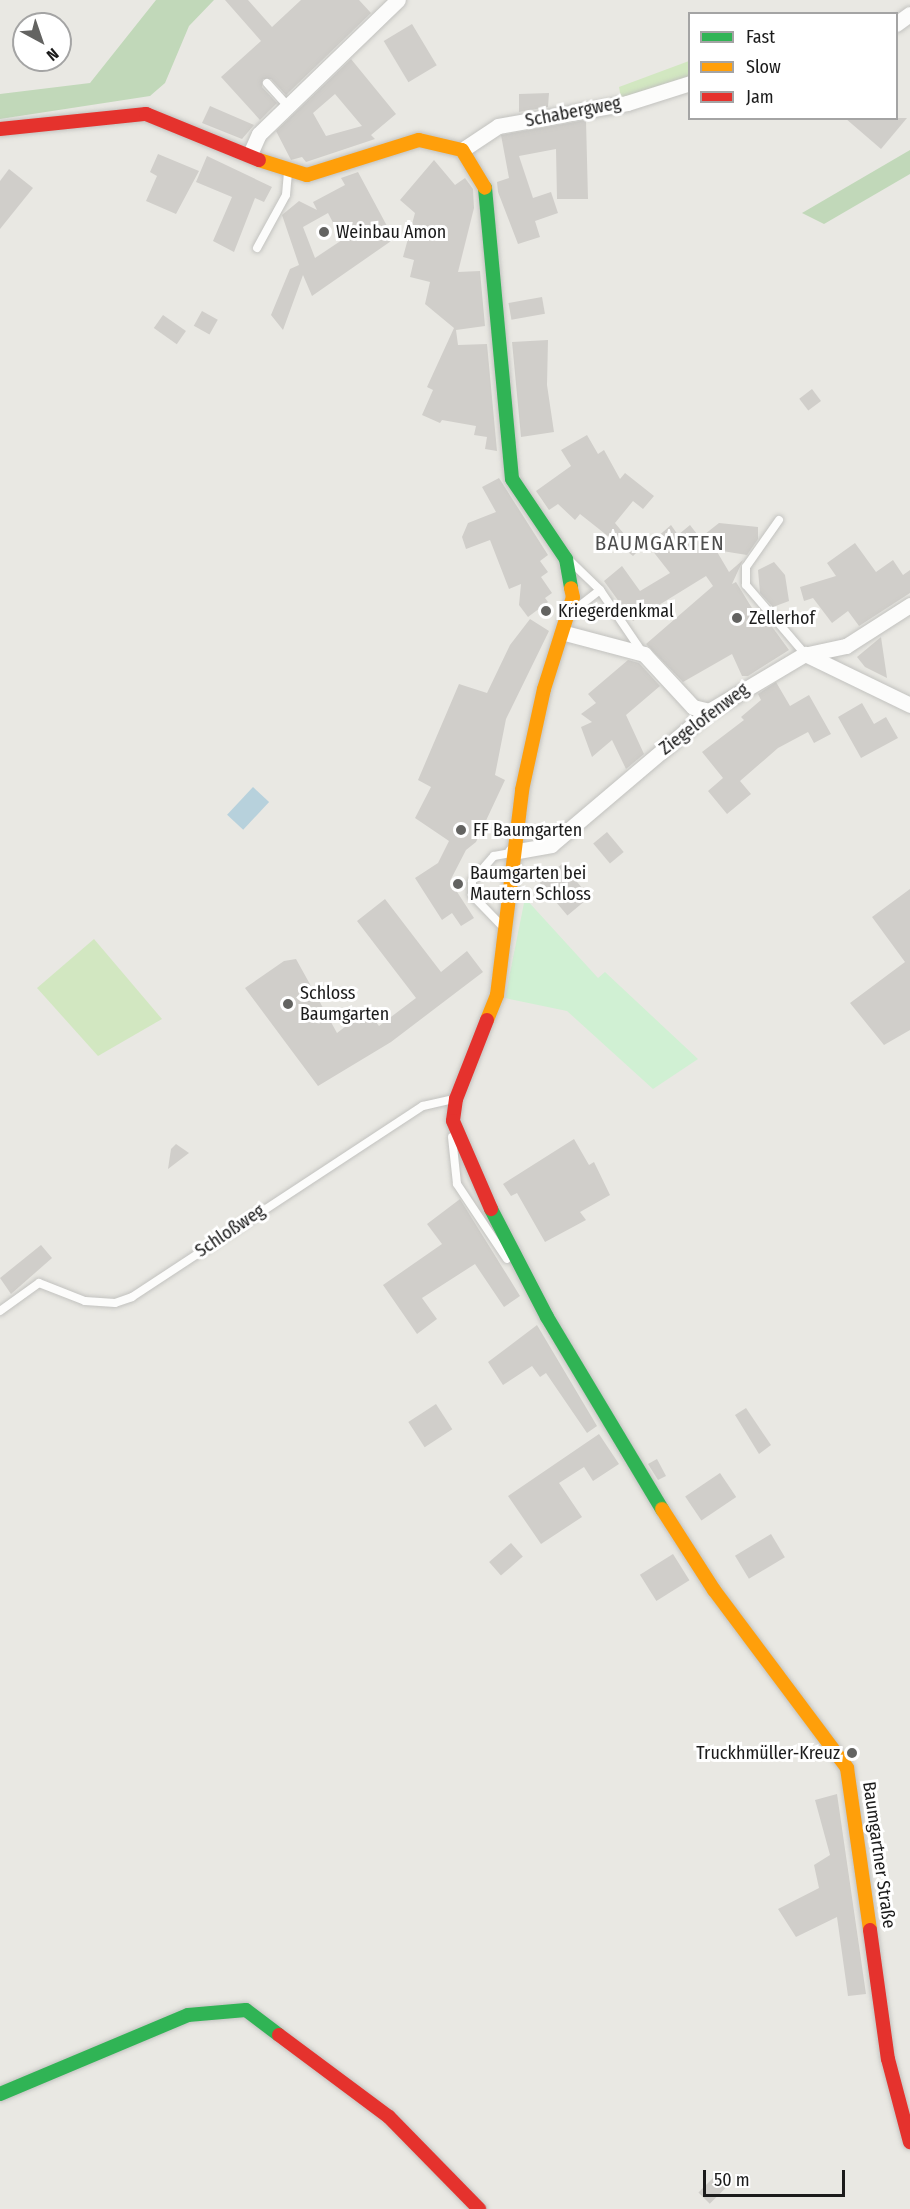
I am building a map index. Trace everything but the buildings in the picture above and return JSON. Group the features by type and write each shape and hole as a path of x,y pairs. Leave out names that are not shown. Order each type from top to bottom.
{"street":[{"path":"250,154 259,134 287,105 350,51 392,1"},
{"path":"898,23 910,14"},
{"name":"Schabergweg","path":"462,150 498,126 627,103 688,84"},
{"path":"0,129 136,113 163,118 288,172 307,175 419,140 462,150 485,185 490,209 512,479 566,559 573,597 565,633 544,689 512,852 497,995 456,1099 453,1121"},
{"name":"Ziegelofenweg","path":"512,852 551,845 709,711 805,654 846,646 910,605"},
{"path":"565,633 644,654 693,707 709,711"},
{"path":"805,654 910,705"},
{"name":"Baumgartner Straße","path":"453,1121 479,1185 527,1276 645,1483 728,1609 847,1768 888,2059 910,2142"},
{"path":"0,2094 188,2015 246,2010 388,2117 479,2209"}],"lane":[{"path":"267,83 287,105"},
{"path":"257,248 286,195 288,172"},
{"path":"779,520 746,567 746,585 805,654"},
{"path":"566,559 600,590 644,654"},
{"path":"570,613 600,590"},
{"path":"504,928 480,907 472,895 472,881 494,856 512,852"},
{"name":"Schloßweg","path":"0,1311 39,1283 85,1301 116,1303 132,1297 423,1106 456,1099"},
{"path":"453,1121 451,1158 457,1184 493,1241 527,1276"}],"green space":[{"path":"156,0 214,0 189,26 165,83 150,96 0,119 0,94 90,83"},
{"path":"688,61 688,76 621,98 619,87"},
{"path":"910,150 910,174 824,224 802,213"},
{"path":"525,898 598,978 605,972 698,1059 653,1089 567,1011 505,998"},
{"path":"94,939 162,1019 98,1056 37,988"}],"water":[{"path":"253,787 269,802 243,830 227,815"}],"traffic: fast":[{"path":"485,188 512,479 566,559 571,588"},
{"path":"491,1209 547,1317 662,1509"},
{"path":"0,2094 188,2015 246,2010 279,2035"}],"traffic: slow":[{"path":"259,160 307,175 419,140 462,150 485,188"},
{"path":"487,1020 497,995 522,790 544,689 573,597 571,588"},
{"path":"662,1509 714,1590 847,1768 870,1930"}],"traffic: jam":[{"path":"0,129 146,114 259,160"},
{"path":"487,1020 456,1099 453,1121 491,1209"},
{"path":"870,1930 888,2059 910,2142"},
{"path":"279,2035 389,2117 479,2209"}],"place":[{"name":"Weinbau Amon","path":"324,232"},
{"name":"Kriegerdenkmal","path":"546,611"},
{"name":"Zellerhof","path":"737,618"},
{"name":"FF Baumgarten","path":"461,830"},
{"name":"Baumgarten bei Mautern Schloss","path":"458,884"},
{"name":"Schloss Baumgarten","path":"288,1004"},
{"name":"Truckhmüller-Kreuz","path":"852,1753"}],"district":[{"name":"BAUMGARTEN","path":"660,543"}]}
